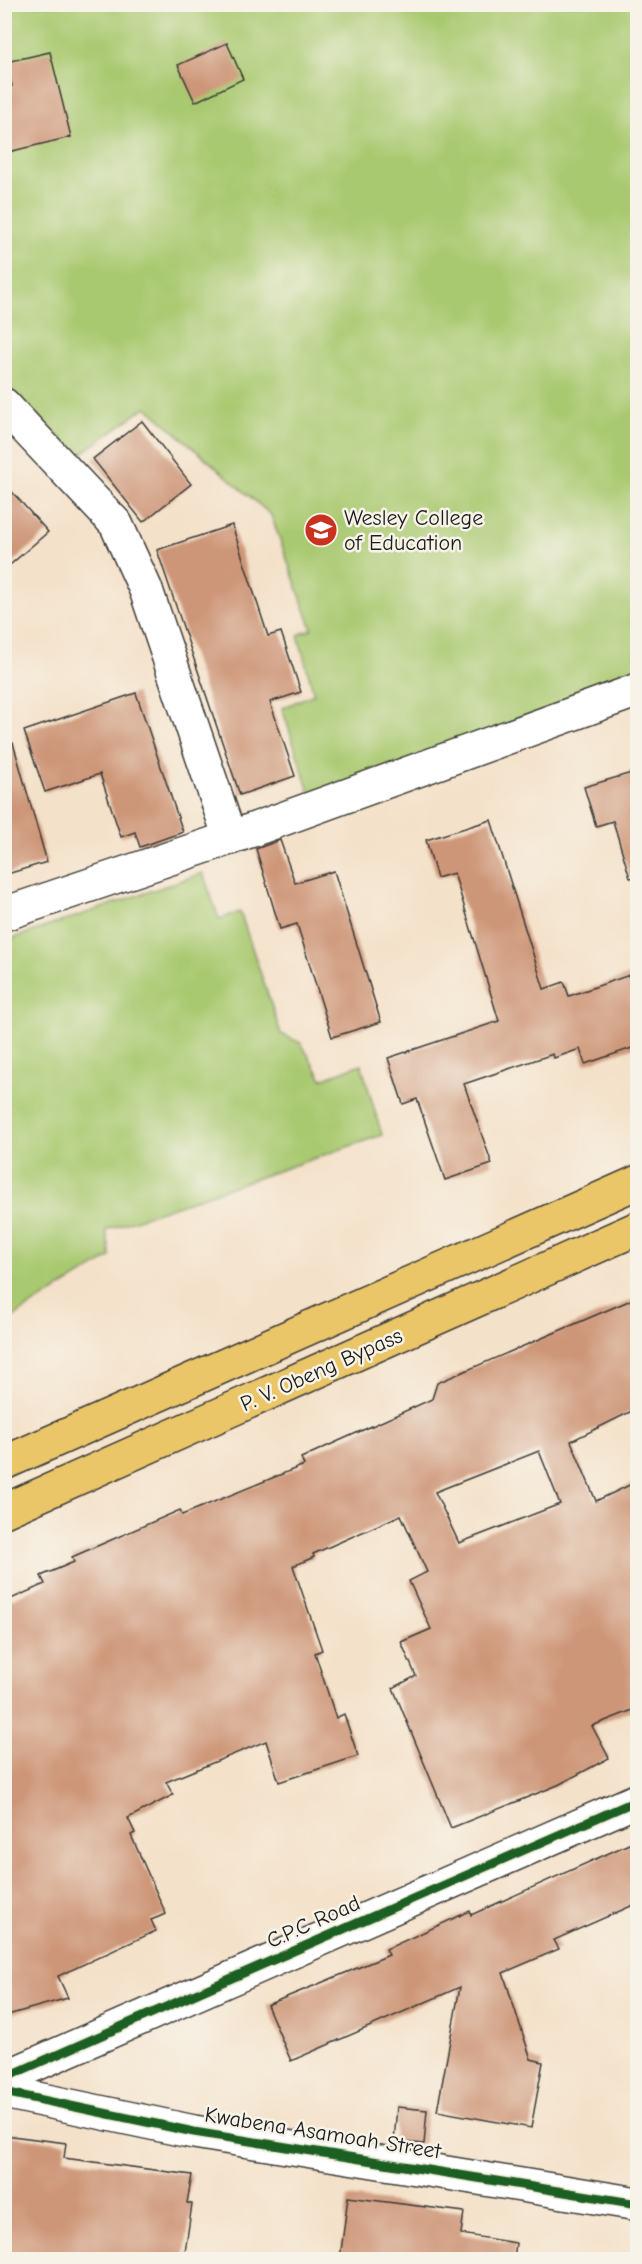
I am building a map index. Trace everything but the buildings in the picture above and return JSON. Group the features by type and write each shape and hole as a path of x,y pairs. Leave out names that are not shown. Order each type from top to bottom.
{"highway":[{"name":"P. V. Obeng Bypass","path":"4,1463 638,1182"},
{"name":"P. V. Obeng Bypass","path":"4,1510 638,1228"}],"street":[{"path":"4,405 116,524 146,590 230,838"},
{"path":"4,914 230,838 638,690"},
{"name":"C.P.C Road","path":"4,2078 638,1800"},
{"name":"Kwabena Asamoah Street","path":"4,2092 194,2132 638,2204"}],"green space":[{"path":"4,5 637,5 637,680 311,797 282,708 314,694 298,635 312,629 271,515 146,407 78,456 5,383"},
{"path":"203,873 219,919 240,912 281,1034 301,1043 322,1079 361,1064 382,1135 106,1230 111,1257 5,1322 5,941"}],"cycle path":[{"path":"4,2078 638,1800"},
{"path":"4,2092 194,2132 638,2204"}],"place":[{"name":"Wesley College of Education","path":"321,530"}]}
